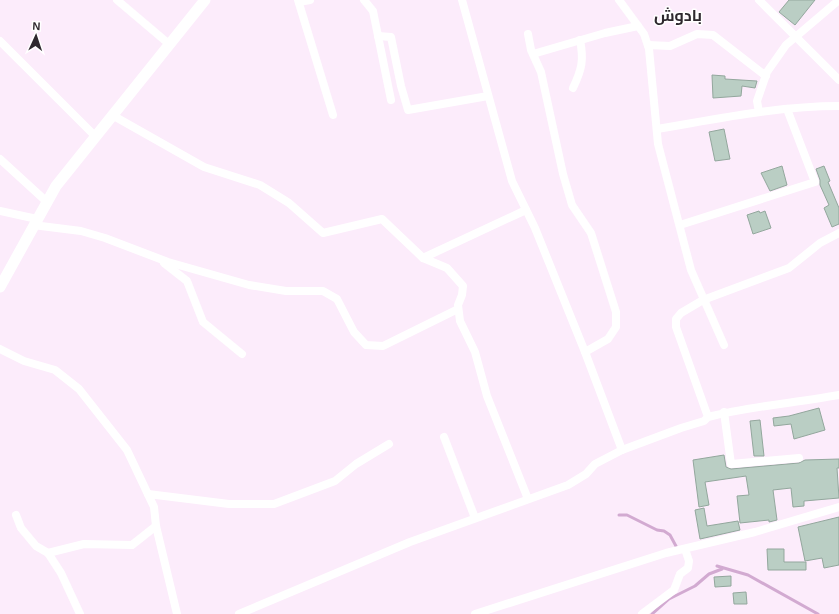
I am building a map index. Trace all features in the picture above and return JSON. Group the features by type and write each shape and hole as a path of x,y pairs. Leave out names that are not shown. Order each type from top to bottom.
{"street":[{"path":"117,0 169,44"},
{"path":"0,287 56,186 205,0"},
{"path":"310,0 298,1 333,115"},
{"path":"364,0 373,11 391,100"},
{"path":"462,0 512,181 535,228 585,352 622,450"},
{"path":"619,0 638,26 648,45 658,144 692,270 703,300 724,345"},
{"path":"759,0 839,80"},
{"path":"759,112 757,100 766,76 786,45 838,0"},
{"path":"533,54 580,40 638,26"},
{"path":"528,34 533,54 541,72 563,174 572,205 591,233 616,312 616,327 608,339 585,352"},
{"path":"648,45 670,46 697,34 713,35 766,76"},
{"path":"378,36 391,37 401,86 408,110 488,96"},
{"path":"573,88 582,69 583,53 580,40"},
{"path":"0,41 95,136"},
{"path":"657,129 759,112 839,106"},
{"path":"680,224 815,182 787,109"},
{"path":"112,115 204,167 260,185 290,203 323,233 382,219 424,258 447,268 463,286 458,309 460,321 475,352 487,396 528,499"},
{"path":"0,160 47,202"},
{"path":"424,258 526,210"},
{"path":"0,211 35,222 81,231 105,238 160,259 249,285 286,291 322,291 337,299 354,332 366,345 383,346 458,309"},
{"path":"708,416 676,327 676,319 681,313 703,300 789,268 820,243 839,233"},
{"path":"160,259 187,282 202,322 242,354"},
{"path":"0,350 24,361 55,370 79,388 127,450 154,507 156,526 177,614"},
{"path":"239,614 410,542 568,485 586,474 596,464 622,450 704,421 708,416 724,412 800,402 839,395"},
{"path":"724,412 731,464 800,458"},
{"path":"444,438 475,518"},
{"path":"148,494 229,504 274,504 335,481 356,464 389,444"},
{"path":"475,614 606,570 755,532 839,507"},
{"path":"16,515 21,528 36,546 48,553 61,573 80,614"},
{"path":"48,553 84,544 132,545 156,526"},
{"path":"642,614 674,590 680,574 688,568 689,561 685,549"}],"building":[{"path":"789,0 815,0 795,25 779,12"},
{"path":"712,75 725,76 725,79 757,81 755,88 742,86 741,96 713,98"},
{"path":"724,129 730,159 715,161 709,132"},
{"path":"782,166 787,185 770,191 761,173"},
{"path":"824,166 830,181 828,182 839,208 839,224 832,227 824,208 829,205 820,185 820,180 816,169"},
{"path":"759,211 760,213 765,211 771,228 753,234 747,215"},
{"path":"819,408 825,430 794,439 791,424 774,426 773,418 789,416"},
{"path":"760,420 764,456 754,456 750,421"},
{"path":"724,455 726,467 731,469 799,463 805,460 839,459 839,468 837,468 839,498 804,501 804,506 793,507 791,488 773,490 777,520 769,522 769,520 740,523 737,496 749,495 746,476 705,482 709,505 699,507 693,460"},
{"path":"704,508 707,526 738,521 740,530 700,539 695,510"},
{"path":"839,517 839,565 824,568 822,558 805,561 798,527"},
{"path":"767,549 784,549 784,562 806,562 806,570 768,570"},
{"path":"731,576 731,586 715,587 714,577"},
{"path":"746,592 747,604 734,604 733,593"}],"waterway":[{"path":"619,515 627,515 657,530 664,531 670,535 677,548"},
{"path":"717,566 748,575 818,614"},
{"path":"652,614 669,599 695,586 709,574 722,569"}],"district":[{"name":"بادوش","path":"678,15"}]}
